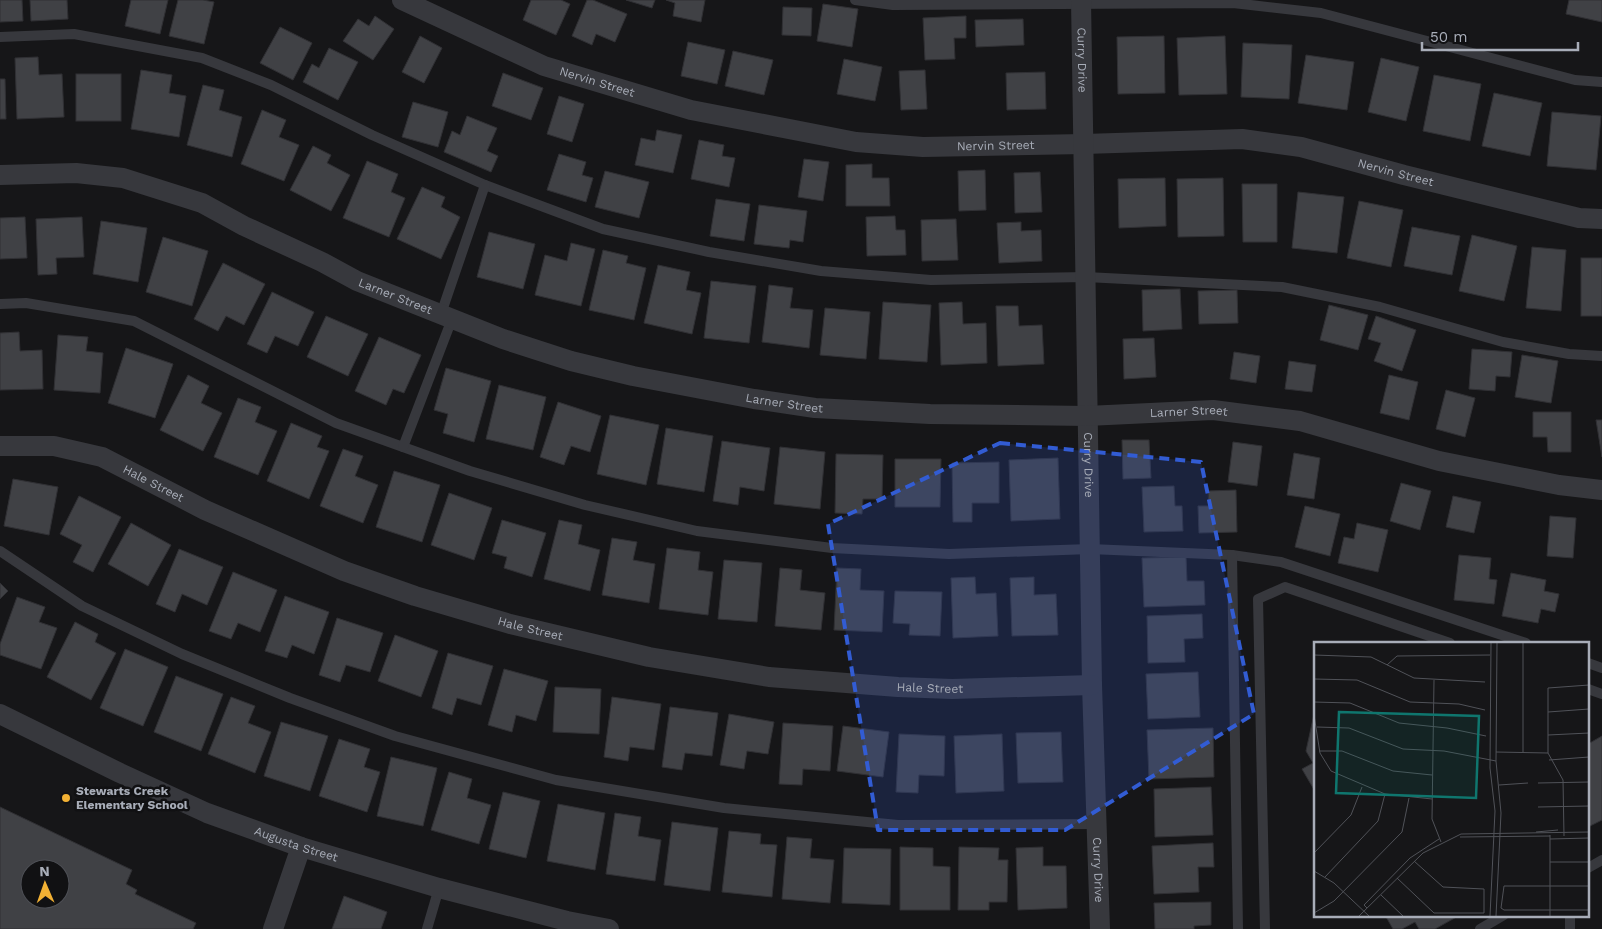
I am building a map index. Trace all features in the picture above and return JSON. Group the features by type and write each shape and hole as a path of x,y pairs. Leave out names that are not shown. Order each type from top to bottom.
{"street":[{"name":"Nervin Street","path":"402,0 544,66 691,110 856,142 923,147 1242,139 1301,147 1404,175 1579,218 1602,220"},
{"name":"Curry Drive","path":"1081,2 1092,685 1100,929"},
{"name":"Larner Street","path":"0,175 76,173 122,178 202,204 357,281 503,339 571,361 633,376 754,400 816,408 930,414 1087,416 1213,410 1300,421 1439,461 1559,485 1602,490"},
{"name":"Hale Street","path":"0,446 54,446 102,457 205,510 344,571 415,596 510,624 648,657 769,677 898,687 952,690 1092,685"},
{"name":"Augusta Street","path":"0,714 111,769 207,812 301,847 566,925 609,929"},
{"path":"273,929 301,847"}],"lane":[{"path":"855,0 893,6 1081,2 1233,3 1322,13 1575,80 1602,82"},
{"path":"0,37 74,34 202,58 271,85 372,135 485,185 603,229 709,252 821,271 931,280 1086,277 1282,287 1380,307 1503,342 1569,354 1602,356"},
{"path":"403,447 447,316 485,185"},
{"path":"0,304 26,303 134,321 336,423 470,471 585,505 697,531 832,548 949,554 1090,549 1232,555 1281,562 1523,642"},
{"path":"0,550 82,606 182,654 290,698 395,736 556,780 724,808 898,825 1096,824"},
{"path":"1232,555 1238,929"},
{"path":"1265,929 1258,599 1285,587 1447,642"},
{"path":"1590,664 1602,668"},
{"path":"1590,867 1602,860"},
{"path":"427,929 439,888"},
{"path":"1480,929 1502,916"},
{"path":"1570,916 1570,929"}],"highlighted area":[{"path":"1000,443 1201,462 1254,714 1065,830 878,830 828,524"}],"building":[{"path":"0,0 22,0 23,21 0,22"},
{"path":"30,0 67,0 68,19 31,21"},
{"path":"131,0 168,0 160,34 125,26"},
{"path":"178,0 214,2 204,44 169,36"},
{"path":"531,0 561,0 570,4 556,35 523,20"},
{"path":"587,0 593,0 627,14 615,42 596,34 592,45 572,36"},
{"path":"626,0 655,0 652,8"},
{"path":"666,0 705,0 701,22 673,16 675,3"},
{"path":"1569,0 1602,0 1602,22 1566,14"},
{"path":"823,4 858,9 852,47 817,41"},
{"path":"783,7 812,8 811,36 782,35"},
{"path":"375,16 394,29 373,60 343,41 358,19 369,26"},
{"path":"966,16 966,38 954,38 955,59 925,60 923,18"},
{"path":"1023,19 1024,45 976,47 975,20"},
{"path":"280,27 312,43 293,80 260,63"},
{"path":"420,36 442,48 424,83 402,72"},
{"path":"1164,36 1165,93 1118,94 1117,37"},
{"path":"1225,36 1227,94 1179,95 1177,38"},
{"path":"688,42 725,50 717,84 681,76"},
{"path":"1243,43 1292,45 1289,99 1241,97"},
{"path":"329,48 358,62 338,100 303,82 312,64 319,68"},
{"path":"733,51 773,60 764,95 725,86"},
{"path":"1306,55 1354,62 1347,110 1298,103"},
{"path":"38,57 39,75 62,74 64,117 17,119 15,58"},
{"path":"1381,58 1419,67 1406,121 1368,112"},
{"path":"844,59 882,67 875,101 837,94"},
{"path":"141,70 172,75 169,93 186,96 179,137 131,129"},
{"path":"925,70 927,109 901,110 899,71"},
{"path":"1045,72 1046,109 1007,110 1006,73"},
{"path":"503,73 543,88 531,120 492,106"},
{"path":"76,74 121,74 121,121 76,121"},
{"path":"1434,75 1481,84 1470,141 1423,131"},
{"path":"0,79 5,79 6,119 0,119"},
{"path":"203,85 224,90 219,110 242,117 232,157 187,145"},
{"path":"1494,93 1542,103 1530,156 1482,146"},
{"path":"559,96 584,104 572,142 547,134"},
{"path":"413,102 448,112 438,147 402,137"},
{"path":"262,110 286,120 279,137 299,145 284,181 241,164"},
{"path":"1552,112 1601,116 1596,170 1547,166"},
{"path":"467,116 497,128 487,151 498,156 491,172 444,152 452,131 460,135"},
{"path":"657,130 682,135 673,173 635,165 641,138 655,141"},
{"path":"699,140 724,145 722,156 735,158 729,187 691,179"},
{"path":"313,146 331,155 327,163 350,175 331,211 290,190"},
{"path":"559,154 586,162 582,175 593,178 586,202 547,190"},
{"path":"804,159 829,162 823,201 798,197"},
{"path":"367,161 398,174 391,192 405,198 389,237 343,218"},
{"path":"872,164 872,178 889,178 890,206 846,206 846,165"},
{"path":"985,170 986,210 959,211 958,171"},
{"path":"605,171 649,182 639,218 595,207"},
{"path":"1040,172 1042,212 1015,213 1014,173"},
{"path":"1165,178 1166,226 1119,228 1118,179"},
{"path":"1223,178 1224,236 1178,237 1177,179"},
{"path":"1242,184 1277,184 1277,242 1243,242"},
{"path":"422,187 445,197 441,207 460,217 441,259 397,239"},
{"path":"1298,192 1344,197 1337,253 1292,248"},
{"path":"716,199 750,204 744,241 710,236"},
{"path":"1359,201 1403,210 1391,267 1347,258"},
{"path":"759,205 807,211 803,242 790,240 789,248 754,244"},
{"path":"895,216 896,230 905,230 906,255 867,256 866,217"},
{"path":"25,217 27,258 0,259 0,218"},
{"path":"82,217 84,257 56,258 57,274 38,275 36,219"},
{"path":"956,219 958,260 922,261 921,220"},
{"path":"101,221 147,228 138,282 93,274"},
{"path":"1021,222 1021,231 1041,230 1042,261 999,263 997,223"},
{"path":"1412,227 1460,236 1452,275 1404,266"},
{"path":"489,232 535,244 523,289 477,277"},
{"path":"1472,235 1517,246 1504,301 1459,291"},
{"path":"163,237 208,251 192,306 146,292"},
{"path":"571,243 595,249 581,306 535,295 545,255 567,261"},
{"path":"1532,247 1566,250 1561,311 1526,308"},
{"path":"603,250 628,256 626,263 646,268 634,320 589,310"},
{"path":"1581,258 1602,258 1602,316 1581,316"},
{"path":"223,263 265,284 244,325 226,316 218,331 194,319"},
{"path":"658,265 690,272 686,290 701,293 692,334 644,323"},
{"path":"711,281 756,286 749,343 704,338"},
{"path":"769,285 793,288 790,308 813,310 809,348 762,342"},
{"path":"1180,289 1182,329 1143,331 1142,290"},
{"path":"1237,290 1238,323 1199,324 1198,291"},
{"path":"272,292 314,312 298,346 275,336 267,353 247,344"},
{"path":"883,302 931,305 927,362 879,359"},
{"path":"962,302 963,324 986,323 987,363 941,365 939,303"},
{"path":"1329,305 1368,315 1358,350 1320,340"},
{"path":"996,306 1018,306 1019,326 1042,325 1044,364 998,366"},
{"path":"825,308 870,312 866,359 820,355"},
{"path":"326,316 368,334 348,376 307,357"},
{"path":"1376,316 1416,330 1402,371 1374,361 1381,343 1368,339"},
{"path":"19,332 20,351 42,350 43,389 0,390 0,333"},
{"path":"58,335 88,337 86,351 103,353 100,393 54,390"},
{"path":"379,337 421,355 404,393 393,389 386,405 355,391"},
{"path":"1154,338 1156,377 1124,379 1123,339"},
{"path":"126,348 173,364 155,418 108,403"},
{"path":"1472,349 1512,352 1510,377 1496,376 1495,391 1469,389"},
{"path":"1234,352 1260,356 1256,383 1230,379"},
{"path":"1522,355 1558,361 1551,403 1515,397"},
{"path":"1289,361 1316,365 1312,392 1285,389"},
{"path":"446,368 491,381 474,442 443,433 448,414 434,410"},
{"path":"188,375 209,386 201,403 222,413 203,451 160,430"},
{"path":"1389,375 1418,382 1409,420 1380,413"},
{"path":"499,385 546,397 533,450 486,439"},
{"path":"1446,390 1475,398 1465,437 1436,429"},
{"path":"238,398 261,407 255,422 277,431 258,475 214,457"},
{"path":"558,402 601,416 590,452 571,446 564,465 540,457"},
{"path":"1533,412 1571,412 1571,452 1548,452 1547,437 1533,437"},
{"path":"610,415 659,425 646,485 597,474"},
{"path":"1596,420 1602,420 1602,457"},
{"path":"291,423 322,436 317,447 329,451 309,499 267,481"},
{"path":"666,428 713,436 704,492 657,484"},
{"path":"1122,440 1149,440 1151,478 1123,479"},
{"path":"722,441 770,448 764,491 740,487 738,505 713,501"},
{"path":"1233,442 1262,446 1257,486 1228,482"},
{"path":"780,447 825,452 820,509 774,504"},
{"path":"343,449 363,456 355,476 378,485 363,523 320,506"},
{"path":"1294,453 1320,458 1314,499 1287,495"},
{"path":"836,454 883,455 882,499 863,499 862,514 835,513"},
{"path":"1058,458 1060,519 1011,521 1009,460"},
{"path":"895,459 941,459 940,507 895,507"},
{"path":"999,462 999,503 972,503 972,522 953,522 952,463"},
{"path":"394,471 440,485 422,542 376,527"},
{"path":"13,479 58,487 49,535 4,526"},
{"path":"1401,483 1431,491 1420,530 1390,521"},
{"path":"1174,486 1175,506 1182,506 1183,531 1144,532 1142,487"},
{"path":"1236,490 1237,532 1199,533 1198,506 1209,506 1208,491"},
{"path":"449,493 492,508 474,560 431,545"},
{"path":"79,496 121,517 93,572 73,562 82,545 60,534"},
{"path":"1453,496 1481,502 1474,533 1446,527"},
{"path":"1305,506 1340,514 1330,556 1295,547"},
{"path":"1550,516 1576,518 1573,558 1547,556"},
{"path":"502,520 546,533 532,577 504,568 507,557 492,553"},
{"path":"559,520 582,525 578,544 600,550 590,591 544,579"},
{"path":"131,523 171,545 148,586 108,564"},
{"path":"1357,523 1388,530 1378,572 1338,563 1344,537 1354,539"},
{"path":"612,538 637,542 633,560 655,564 649,603 602,595"},
{"path":"667,548 700,552 698,570 713,572 708,615 659,609"},
{"path":"179,549 223,567 207,605 182,594 175,612 156,604"},
{"path":"1459,555 1491,558 1489,579 1497,580 1494,604 1454,600"},
{"path":"1186,557 1187,581 1204,581 1205,605 1144,607 1142,558"},
{"path":"724,560 762,563 757,622 718,619"},
{"path":"780,568 802,570 800,590 825,593 821,630 775,626"},
{"path":"837,568 861,569 860,590 884,591 882,632 834,630"},
{"path":"233,572 277,590 260,632 238,623 231,639 209,631"},
{"path":"1511,573 1546,580 1544,591 1559,594 1555,612 1541,609 1538,623 1502,616"},
{"path":"975,577 976,594 996,593 998,636 953,638 951,578"},
{"path":"1034,577 1034,595 1056,594 1058,635 1012,636 1010,578"},
{"path":"0,583 8,591 0,599"},
{"path":"895,591 942,592 940,636 909,635 910,624 893,623"},
{"path":"285,596 329,612 314,654 292,645 287,658 265,651"},
{"path":"17,597 45,607 39,622 57,628 41,669 0,655 0,644"},
{"path":"1202,614 1203,638 1184,639 1185,662 1148,663 1147,616"},
{"path":"337,618 383,633 370,672 346,665 340,682 319,675"},
{"path":"75,622 98,634 95,642 116,653 91,700 47,677"},
{"path":"395,635 438,651 421,697 378,681"},
{"path":"125,649 168,667 143,726 100,708"},
{"path":"448,653 493,666 481,705 457,698 452,715 432,708"},
{"path":"504,669 548,681 536,721 516,715 512,732 488,725"},
{"path":"1198,672 1200,717 1148,719 1146,674"},
{"path":"176,676 223,694 201,751 154,732"},
{"path":"555,687 601,689 599,734 553,732"},
{"path":"231,697 255,706 248,723 271,732 255,773 208,754"},
{"path":"612,697 661,704 654,750 630,747 628,761 604,757"},
{"path":"670,707 718,713 712,756 685,753 682,770 662,767"},
{"path":"729,714 774,722 768,754 747,751 744,769 720,765"},
{"path":"1314,714 1314,790 1302,769 1313,763 1306,751"},
{"path":"281,722 328,736 310,791 264,776"},
{"path":"783,723 833,726 830,771 803,769 802,785 779,784"},
{"path":"843,726 889,732 883,777 837,771"},
{"path":"1213,728 1214,777 1149,779 1147,730"},
{"path":"1061,732 1063,782 1018,783 1016,733"},
{"path":"899,734 945,736 944,776 919,775 918,793 896,792"},
{"path":"1002,734 1004,791 956,793 954,736"},
{"path":"1602,736 1602,820 1590,826 1590,743"},
{"path":"339,739 370,749 364,767 380,772 367,812 319,796"},
{"path":"391,757 437,768 423,826 377,816"},
{"path":"449,772 472,779 467,798 491,805 479,844 431,830"},
{"path":"1211,787 1213,835 1155,837 1154,789"},
{"path":"503,792 540,801 526,858 489,849"},
{"path":"558,804 605,813 595,870 547,861"},
{"path":"0,807 132,870 126,884 137,890 135,894 196,923 193,929 0,929"},
{"path":"615,813 641,817 638,836 661,840 655,881 606,874"},
{"path":"672,822 718,828 710,891 664,885"},
{"path":"729,831 761,834 760,844 777,845 772,897 722,892"},
{"path":"787,837 812,839 810,858 834,860 830,903 782,899"},
{"path":"1213,843 1214,867 1198,867 1199,892 1154,894 1152,846"},
{"path":"900,847 933,848 933,866 950,867 950,910 900,910"},
{"path":"959,847 999,848 998,860 1008,860 1007,902 989,902 989,910 958,910"},
{"path":"1043,847 1043,866 1066,866 1067,908 1018,910 1016,848"},
{"path":"844,848 891,849 890,905 842,903"},
{"path":"344,896 387,912 381,929 332,929"},
{"path":"1211,902 1211,925 1194,926 1194,929 1155,929 1154,903"},
{"path":"1386,916 1458,916 1435,929 1419,929 1415,922 1402,929 1393,929"}],"place":[{"name":"Stewarts Creek Elementary School","path":"66,798"}]}
